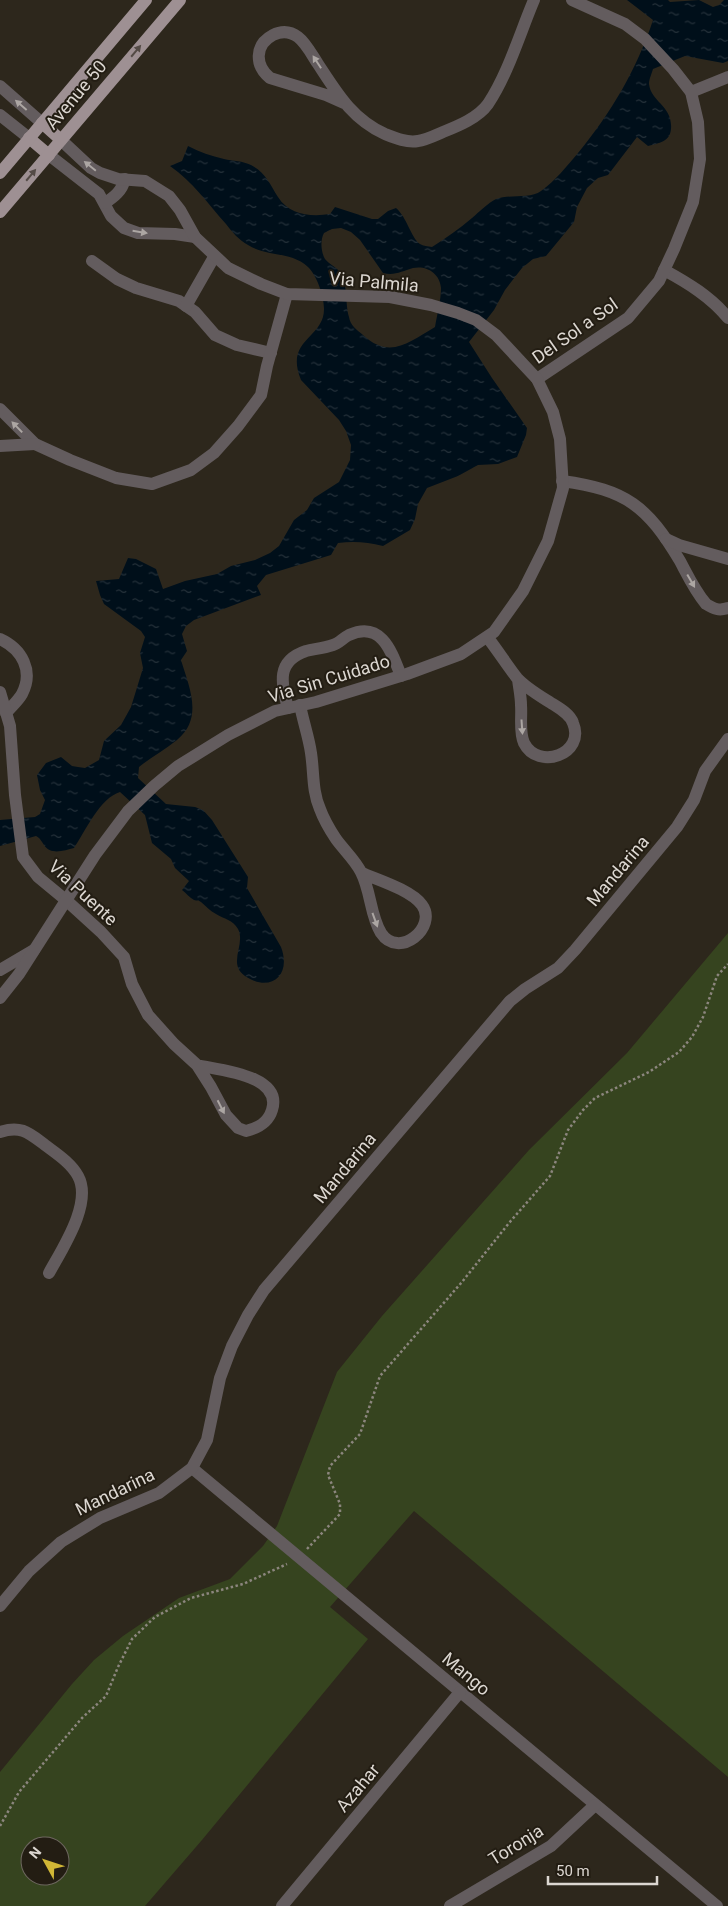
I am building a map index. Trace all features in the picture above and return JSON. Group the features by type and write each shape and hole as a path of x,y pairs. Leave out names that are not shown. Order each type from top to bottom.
{"main road":[{"name":"Avenue 50","path":"0,173 146,0"},
{"name":"Avenue 50","path":"0,212 180,0"},
{"path":"42,123 61,140"},
{"path":"29,138 48,155"}],"street":[{"path":"344,103 326,94 270,78 264,73 258,60 262,45 267,39 281,32 290,32 297,36 305,44 344,103 355,116 379,131 397,139 418,141 467,122 487,106 499,84 534,0"},
{"name":"Del Sol a Sol","path":"537,380 628,318 659,281 693,202 700,160 698,122 691,92 673,69 645,39 624,24 572,0"},
{"path":"691,92 728,78"},
{"path":"0,86 42,123"},
{"path":"0,115 29,138"},
{"name":"Via Palmila","path":"61,140 91,168 100,173 125,179 145,181 169,196 180,210 195,237 214,257 228,268 287,294 390,297 458,313 476,320 496,335 537,380 553,412 560,439 563,488 548,541 523,591 488,638"},
{"path":"48,155 99,194 111,216 131,231 195,237"},
{"path":"105,203 124,187 125,179"},
{"path":"186,306 214,257"},
{"path":"92,262 117,279 136,288 179,301 195,312 215,335 237,345 271,353"},
{"path":"664,270 692,285 722,310 728,318"},
{"path":"0,409 35,444 116,478 152,484 191,470 214,453 238,426 261,395 287,294"},
{"path":"0,446 35,444"},
{"path":"562,481 590,485 616,493 640,508 666,539 706,604 714,609 722,610 728,608"},
{"path":"666,539 679,545 728,559"},
{"path":"362,873 414,898 422,905 425,912 425,922 417,935 410,941 400,944 391,943 384,938 375,921 362,873 336,838 317,803 311,752 282,681 286,664 298,654 336,644 349,635 361,631 377,635 386,642 391,649 401,676"},
{"path":"488,638 518,679 535,693 560,709 574,724 574,742 567,751 559,756 540,757 529,751 523,742 521,727 522,704 518,679"},
{"name":"Via Sin Cuidado","path":"0,998 36,949 95,855 133,807 178,766 228,735 275,711 401,676 462,654 488,638"},
{"path":"0,639 10,644 20,653 27,668 27,681 21,696 6,713"},
{"name":"Via Puente","path":"0,692 10,726 20,846 23,857 38,877 101,932 124,957 132,984 148,1015 174,1044 197,1065 226,1115 238,1128 246,1131 254,1129 262,1125 269,1118 273,1108 272,1098 263,1082 197,1065"},
{"name":"Mandarina","path":"0,1606 29,1571 61,1542 100,1518 159,1493 192,1468 207,1440 220,1378 232,1346 264,1290 510,1001 558,968 574,950 677,827 694,800 705,772 728,739"},
{"name":"Via Sin Cuidado","path":"0,970 36,949"},
{"path":"0,1132 15,1128 30,1134 70,1166 79,1178 82,1202 77,1218 50,1273"},
{"name":"Mango","path":"192,1468 717,1906"},
{"name":"Azahar","path":"282,1906 460,1692"},
{"name":"Toronja","path":"450,1906 551,1846 595,1805"}],"path":[{"path":"0,1826 19,1792 82,1718 106,1696 132,1639 155,1617 191,1598 242,1584 281,1568 309,1547 340,1514 340,1504 328,1475 330,1466 360,1434 380,1376 462,1282 509,1223 550,1176 568,1130 583,1110 595,1098 649,1072 664,1062 678,1052 692,1037 703,1017 717,976 728,964"}],"green space":[{"path":"728,933 728,1777 414,1511 330,1607 368,1639 145,1906 0,1906 0,1772 94,1660 123,1636 179,1598 230,1579 263,1546 277,1526 337,1372 382,1316 529,1150 627,1053"}],"water":[{"path":"627,0 668,0 670,2 699,0 713,7 719,5 724,0 728,0 728,61 723,63 685,56 653,69 649,84 654,95 669,115 671,129 669,137 648,146 637,137 608,175 598,178 587,188 577,207 574,222 546,256 533,259 522,268 505,290 494,310 469,342 527,428 517,457 498,464 478,465 458,476 427,488 418,504 415,519 410,530 383,546 360,542 338,543 331,555 266,575 257,586 261,595 194,620 186,626 182,634 187,651 181,660 192,702 190,722 177,740 139,767 138,778 166,804 195,807 203,810 212,820 248,877 247,888 281,947 284,966 281,973 276,979 263,983 254,981 240,971 237,960 240,935 236,926 182,890 189,881 175,868 171,859 152,843 145,815 120,792 113,795 100,808 74,848 58,851 50,850 36,836 0,846 0,820 35,817 40,814 45,800 40,790 37,775 46,763 61,757 72,766 85,768 99,760 104,741 121,725 131,707 143,668 140,653 145,637 141,631 104,604 96,581 119,579 128,558 136,559 156,569 163,589 185,581 217,574 231,566 255,560 270,553 279,546 294,520 307,510 314,498 339,482 350,460 351,445 346,431 339,420 301,380 297,366 297,356 301,347 318,327 324,309 323,298 314,276 308,267 294,258 255,249 242,241 193,186 170,166 182,161 188,146 210,155 251,165 267,179 278,197 288,208 308,215 330,214 335,207 372,219 378,219 388,211 396,208 417,241 421,245 432,247 496,199 531,195 541,191 556,178 590,138 622,90 647,38 653,20","holes":["341,228 351,232 360,240 383,273 395,274 418,267 432,271 435,274 441,288 435,327 408,343 391,347 373,342 354,327 348,312 343,277 325,259 322,246 324,233 332,229"]}]}
